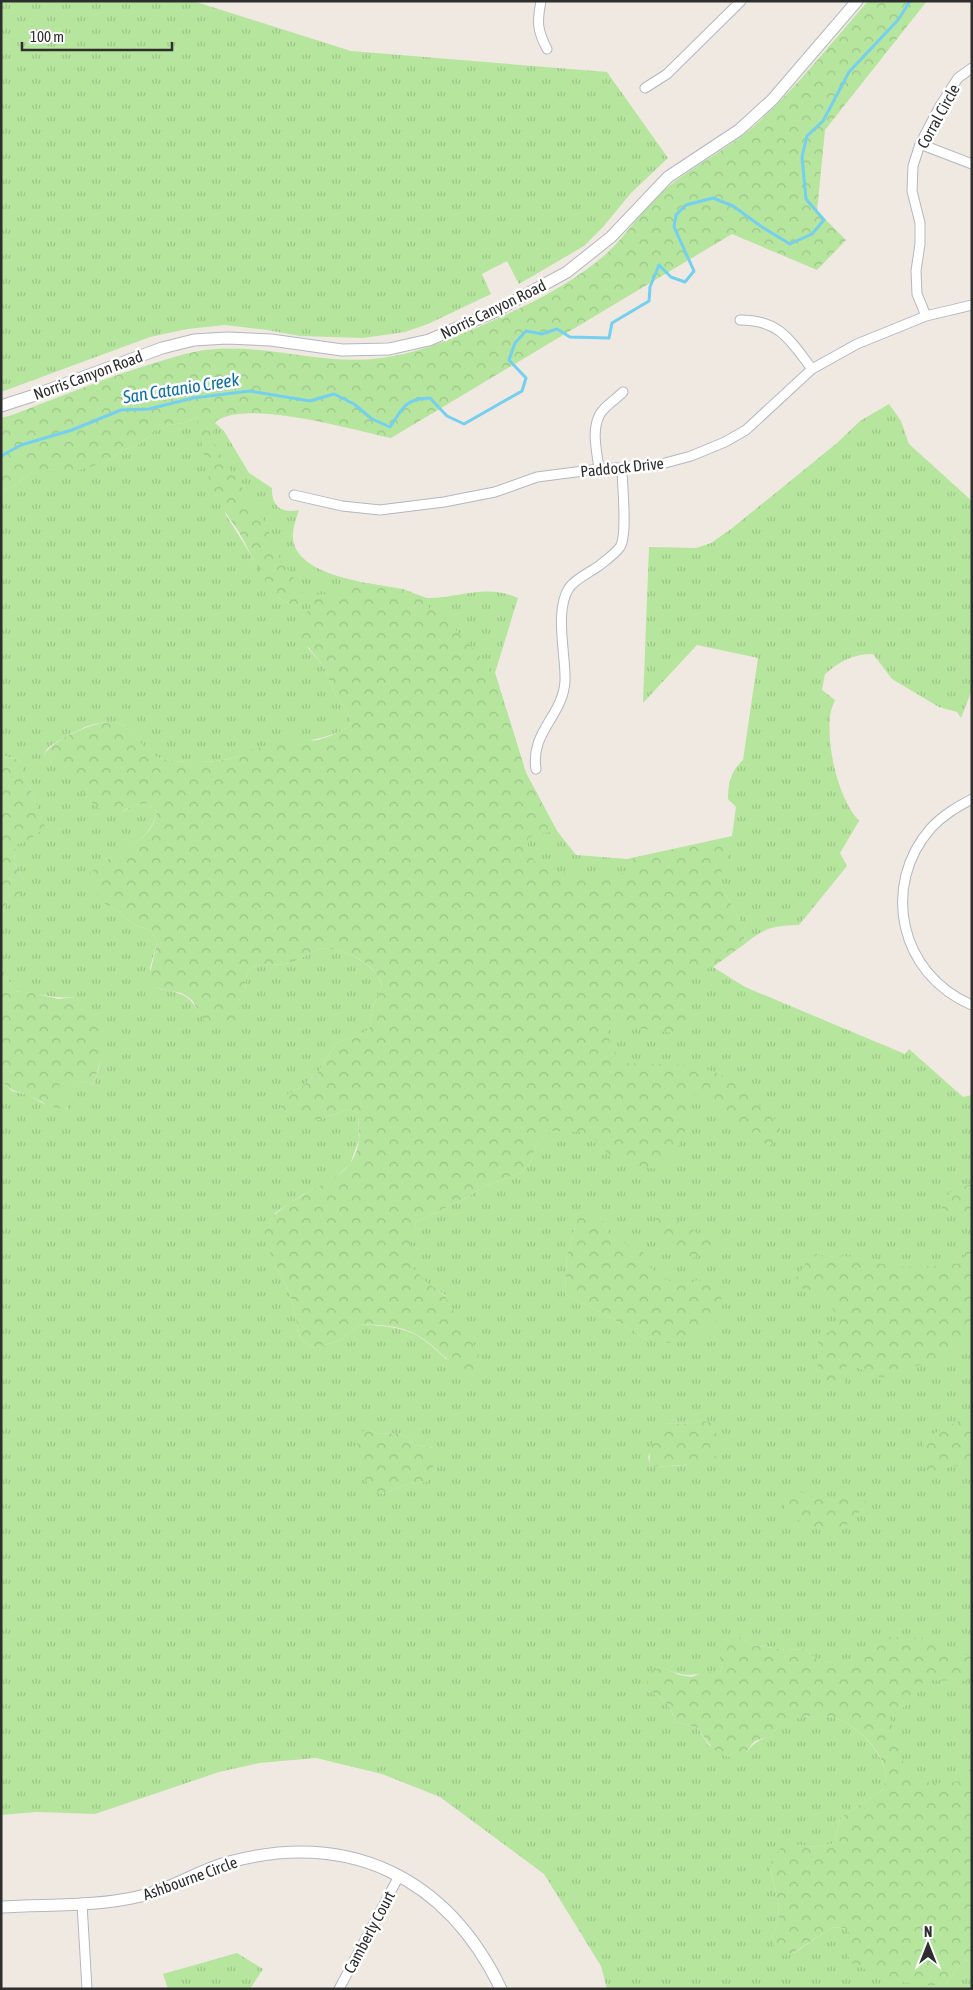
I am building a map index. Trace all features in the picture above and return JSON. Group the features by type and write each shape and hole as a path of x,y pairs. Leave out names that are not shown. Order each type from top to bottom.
{"street":[{"path":"541,1 539,33 547,49"},
{"path":"645,88 667,74 741,1"},
{"name":"Norris Canyon Road","path":"1,406 162,348 194,340 227,338 271,340 342,350 388,349 429,340 494,312 567,272 611,237 668,177 739,130 772,100 857,1"},
{"name":"Corral Circle","path":"926,316 918,294 916,271 920,244 920,223 912,191 913,166 920,144 958,78 972,68"},
{"path":"920,144 972,164"},
{"name":"Paddock Drive","path":"294,495 342,506 380,510 444,502 495,492 536,477 599,469 654,466 691,456 725,442 746,430 812,369 856,344 926,316 972,305"},
{"path":"740,320 753,320 772,325 790,340 812,369"},
{"path":"599,469 596,423 601,413 622,392"},
{"path":"536,769 534,760 536,746 558,707 565,682 564,601 570,587 600,565 620,546 624,529 622,468"},
{"path":"972,799 948,813 932,827 920,843 910,861 903,884 902,907 907,935 922,964 944,991 972,1006"},
{"name":"Ashbourne Circle","path":"1,1907 102,1903 140,1896 164,1889 228,1862 290,1851 324,1852 352,1857 409,1881 454,1917 479,1949 501,1989"},
{"name":"Camberly Court","path":"339,1989 399,1876"},
{"path":"82,1904 87,1989"}],"green space":[{"path":"1,1 193,1 351,51 607,72 668,158 631,193 603,227 584,246 519,284 507,261 482,274 491,294 428,324 405,332 363,338 300,336 225,325 187,329 150,337 1,392"},
{"path":"868,1 927,1 825,130 817,211 846,240 817,270 732,234 391,438 296,417 268,414 244,413 224,417 212,426 217,455 232,472 268,527 271,542 277,554 301,588 304,596 301,603 292,605 278,598 270,590 239,532 212,493 196,417 184,423 169,425 156,431 136,446 122,450 106,462 76,471 34,471 12,487 1,491 1,418 114,376 182,355 216,349 257,350 319,358 360,360 394,356 453,338 510,313 560,287 606,254 663,191 753,127 798,82"},
{"path":"889,404 901,421 909,444 972,501 972,690 961,718 957,712 939,707 892,679 873,654 859,655 847,659 825,674 822,690 835,700 830,713 832,758 845,799 859,821 840,853 847,866 799,925 770,928 746,943 739,918 724,891 713,967 745,987 905,1054 909,1049 963,1097 972,1095 972,1912 830,1663 815,1658 804,1649 788,1650 751,1645 744,1639 722,1666 720,1672 687,1675 666,1669 649,1691 666,1703 672,1711 675,1722 698,1728 709,1746 747,1752 754,1744 771,1734 780,1725 795,1718 808,1716 826,1716 839,1720 848,1724 864,1737 877,1753 886,1772 884,1789 840,1818 835,1843 817,1847 797,1845 770,1870 778,1901 779,1918 772,1938 794,1953 833,1927 850,1929 945,1984 962,1962 972,1959 972,1989 607,1989 601,1966 544,1874 440,1797 382,1774 316,1758 259,1763 219,1772 95,1814 36,1812 1,1815 1,1080 12,1091 29,1095 42,1103 68,1109 58,1084 84,1082 94,1084 99,1067 101,1044 76,997 52,997 14,991 1,966 1,916 7,901 23,880 14,862 16,844 32,838 44,827 31,791 22,774 22,761 1,755 1,491 12,487 34,471 106,462 122,450 136,446 156,431 169,425 184,423 196,417 205,453 226,515 278,598 292,605 207,443 204,413 224,431 249,473 272,488 273,500 276,504 283,510 299,510 293,532 295,547 303,558 316,567 348,579 399,589 427,598 474,592 495,592 518,598 495,673 526,773 557,831 576,855 627,859 732,836 736,807 728,799 729,788 733,773 743,760 758,658 697,645 643,703 649,547 696,548 711,543 837,443 860,421","holes":["303,616 561,1131 552,1130 538,1141 530,1162 522,1172 485,1186 466,1198 416,1222 408,1254 409,1261 411,1267 421,1278 445,1295 447,1360 426,1341 408,1332 388,1327 361,1324 338,1341 314,1348 300,1338 290,1293 272,1259 275,1213 304,1194 334,1179 350,1164 359,1140 358,1113 350,1109 318,1120 293,1091 300,1088 318,1073 336,1043 360,1035 369,1029 373,1007 382,985 377,975 366,964 349,954 323,948 289,963 262,965 247,970 245,991 205,1021 195,1005 186,997 155,988 150,968 157,943 151,930 134,925 115,909 103,903 106,860 131,846 145,835 157,811 146,803 133,805 123,812 87,797 65,764 53,764 44,755 50,746 85,727 107,722 125,726 145,748 157,757 184,762 225,760 257,749 317,739 339,732 349,727 351,718 335,694 324,667 308,648","599,1215 610,1236 648,1340 612,1318 565,1294 567,1255 577,1220","700,1421 687,1465 651,1467 648,1457 665,1423 685,1424","367,1428 377,1434 398,1433 419,1446 434,1448 426,1482 409,1484 382,1494"]},
{"path":"366,583 403,589 429,599 429,608 446,619 495,673 526,773 557,831 534,835 528,838 530,853 539,866 562,873 609,876 632,870 633,858 718,840 724,847 727,857 722,868 723,886 739,919 746,943 713,967 695,972 687,979 689,1018 683,1026 673,1033 622,1026 608,1029 610,1045 623,1063 697,1065 729,1078 780,1124 780,1138 768,1147 758,1148 706,1099 688,1092 685,1132 673,1157 658,1169 612,1159 597,1141 582,1132 552,1131 538,1141 530,1162 522,1172 485,1186 466,1198 416,1222 408,1255 412,1267 425,1281 444,1295 479,1353 476,1375 458,1367 423,1339 409,1331 396,1327 361,1324 338,1341 314,1348 300,1338 290,1293 272,1259 263,1226 292,1202 338,1175 351,1162 356,1152 359,1141 358,1113 350,1109 318,1120 279,1112 285,1095 300,1088 318,1073 336,1043 360,1035 369,1029 373,1007 382,985 373,969 350,954 323,948 289,963 257,966 247,970 245,991 235,1023 214,1026 205,1022 192,1000 182,993 155,988 149,978 157,943 151,930 134,925 115,909 103,903 86,876 105,861 139,841 150,828 157,811 146,803 134,805 116,814 105,812 91,802 65,764 53,764 44,755 65,737 106,722 121,724 133,732 146,749 157,757 174,761 195,762 233,758 254,749 280,743 318,740 349,727 351,718 335,694 324,667 299,635 299,623 310,608 314,595 342,593"},
{"path":"1,755 22,761 22,774 45,827 32,838 16,845 14,862 23,880 19,898 7,901 1,916"},
{"path":"1,966 14,991 34,993 58,999 76,997 100,1029 102,1049 94,1084 84,1082 59,1085 68,1108 63,1109 49,1105 13,1090 2,1081"},
{"path":"972,1184 972,1214 942,1210 941,1202 953,1190"},
{"path":"657,1204 691,1230 705,1234 729,1234 710,1253 691,1258 673,1249 656,1225"},
{"path":"587,1213 599,1215 610,1236 643,1252 650,1267 665,1279 683,1286 697,1280 712,1282 722,1294 720,1317 705,1330 687,1341 664,1343 648,1340 612,1318 565,1294 567,1255 577,1220"},
{"path":"972,1242 972,1336 943,1359 905,1369 882,1378 847,1364 844,1384 835,1386 818,1376 818,1343 821,1338 836,1327 837,1314 822,1297 792,1284 811,1255 848,1256 895,1267 941,1266 961,1263 969,1244"},
{"path":"972,1416 972,1435 961,1438 972,1452 972,1471 967,1468 953,1466 943,1469 934,1475 926,1471 923,1439"},
{"path":"700,1421 710,1422 716,1431 716,1457 711,1463 651,1467 650,1454 654,1431 665,1423 685,1424"},
{"path":"367,1428 377,1434 398,1433 419,1446 434,1448 433,1466 426,1482 409,1484 382,1494 368,1485 358,1463 357,1435"},
{"path":"787,1489 827,1497 852,1496 866,1501 854,1519 826,1534 811,1525 787,1516 783,1502"},
{"path":"735,1636 744,1639 751,1645 788,1650 804,1649 815,1658 830,1663 850,1662 866,1654 881,1637 936,1638 959,1655 972,1654 972,1679 966,1681 924,1680 913,1701 890,1716 900,1758 916,1777 933,1784 961,1781 972,1766 972,1959 962,1962 945,1984 920,1985 908,1983 884,1977 849,1962 849,1929 833,1927 793,1953 776,1954 772,1938 779,1918 778,1901 770,1869 772,1858 782,1847 797,1845 817,1847 835,1843 840,1818 884,1789 886,1772 878,1753 865,1737 848,1724 830,1717 813,1716 792,1719 766,1737 754,1742 743,1755 738,1757 725,1756 719,1753 698,1728 675,1722 672,1711 666,1703 649,1691 647,1681 654,1669 666,1669 679,1675 692,1677 704,1672 720,1672 722,1666 719,1654 726,1639"},
{"path":"237,1953 263,1969 250,1989 168,1989 163,1974"}],"waterway":[{"name":"San Catanio Creek","path":"1,456 21,445 72,430 121,410 149,409 193,398 250,391 310,401 334,394 354,404 372,419 390,427 409,403 415,400 430,398 447,416 464,424 522,391 526,378 509,360 515,343 526,331 542,334 557,329 570,337 609,338 612,323 649,301 650,287 659,265 671,277 685,282 694,271 674,227 676,215 686,205 713,198 733,206 790,244 812,234 824,220 806,199 802,157 807,136 823,121 849,72 898,20 910,1"}]}
